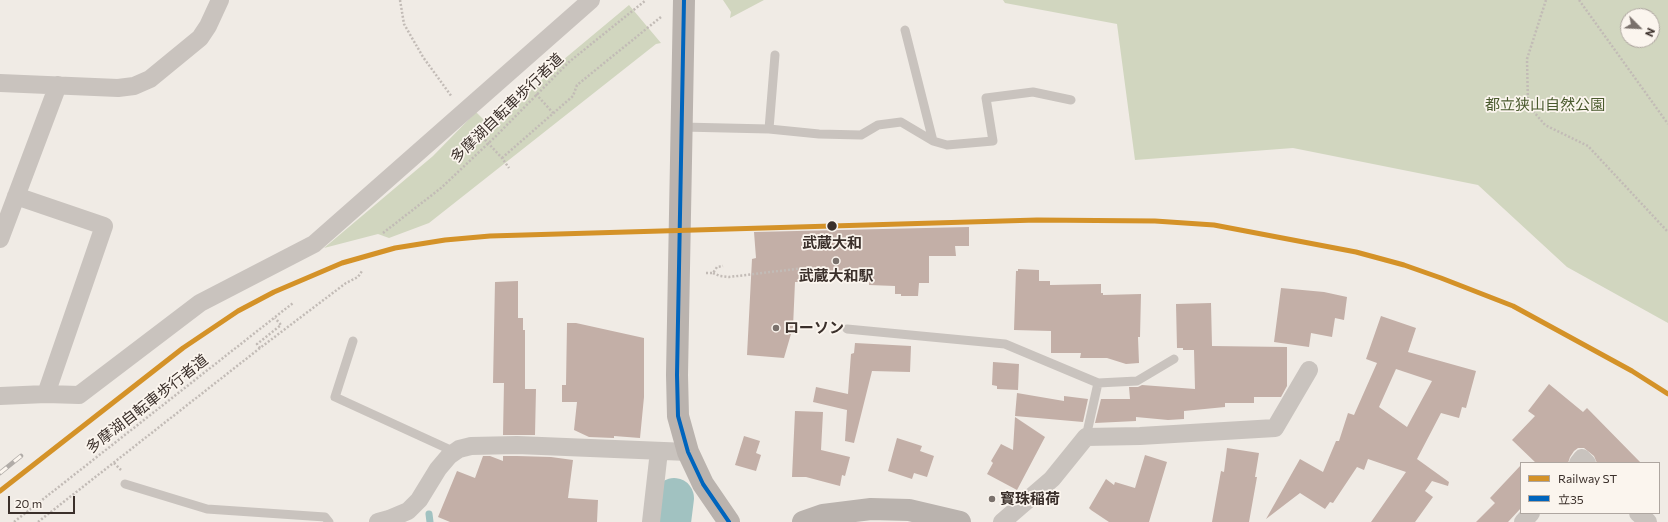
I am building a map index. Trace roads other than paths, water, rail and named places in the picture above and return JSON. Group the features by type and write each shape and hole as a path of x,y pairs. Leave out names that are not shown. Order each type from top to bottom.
{"main road":[{"path":"675,6 682,127 677,375 678,416 688,452 703,484 729,522"},
{"path":"803,522 823,516 871,509 909,510 960,522"}],"street":[{"path":"0,83 118,88 134,86 150,79 200,38 208,26 220,0"},
{"path":"0,396 46,394 80,395 200,303 314,244 591,0"},
{"path":"0,239 58,85"},
{"path":"16,196 104,226 46,394"},
{"path":"1002,522 1052,479 1086,437 1140,436 1275,428 1309,370"},
{"path":"378,522 389,520 408,511 419,500 438,469 449,456 471,446 517,445 688,452"},
{"path":"651,522 659,451"},
{"path":"1579,462 1582,458 1586,462"},
{"path":"1523,522 1530,514"},
{"path":"1639,514 1648,522"}],"lane":[{"path":"905,30 933,141"},
{"path":"769,129 775,55"},
{"path":"682,127 769,129 819,134 861,135 878,124 901,122 933,141 947,145 993,142 986,98 1034,92 1071,100"},
{"path":"847,329 1005,344 1098,383 1137,381 1174,359"},
{"path":"353,341 335,397 455,452"},
{"path":"1086,437 1098,383"},
{"path":"125,484 207,509 325,517 329,522"}],"waterway":[{"path":"671,522 674,498"},
{"path":"429,514 430,522"}],"railway":[{"path":"0,473 21,456"}],"rail line":[{"name":"ST","path":"0,491 183,348 238,311 274,292 342,263 395,248 445,240 490,236 1037,220 1155,221 1214,225 1356,252 1404,265 1441,278 1513,306 1632,371 1668,394"}],"place":[{"name":"武蔵大和","path":"832,226"},
{"name":"武蔵大和駅","path":"836,261"},
{"name":"ローソン","path":"776,328"},
{"name":"寳珠稲荷","path":"992,499"}],"park label":[{"name":"都立狭山自然公園","path":"1545,105"}]}
